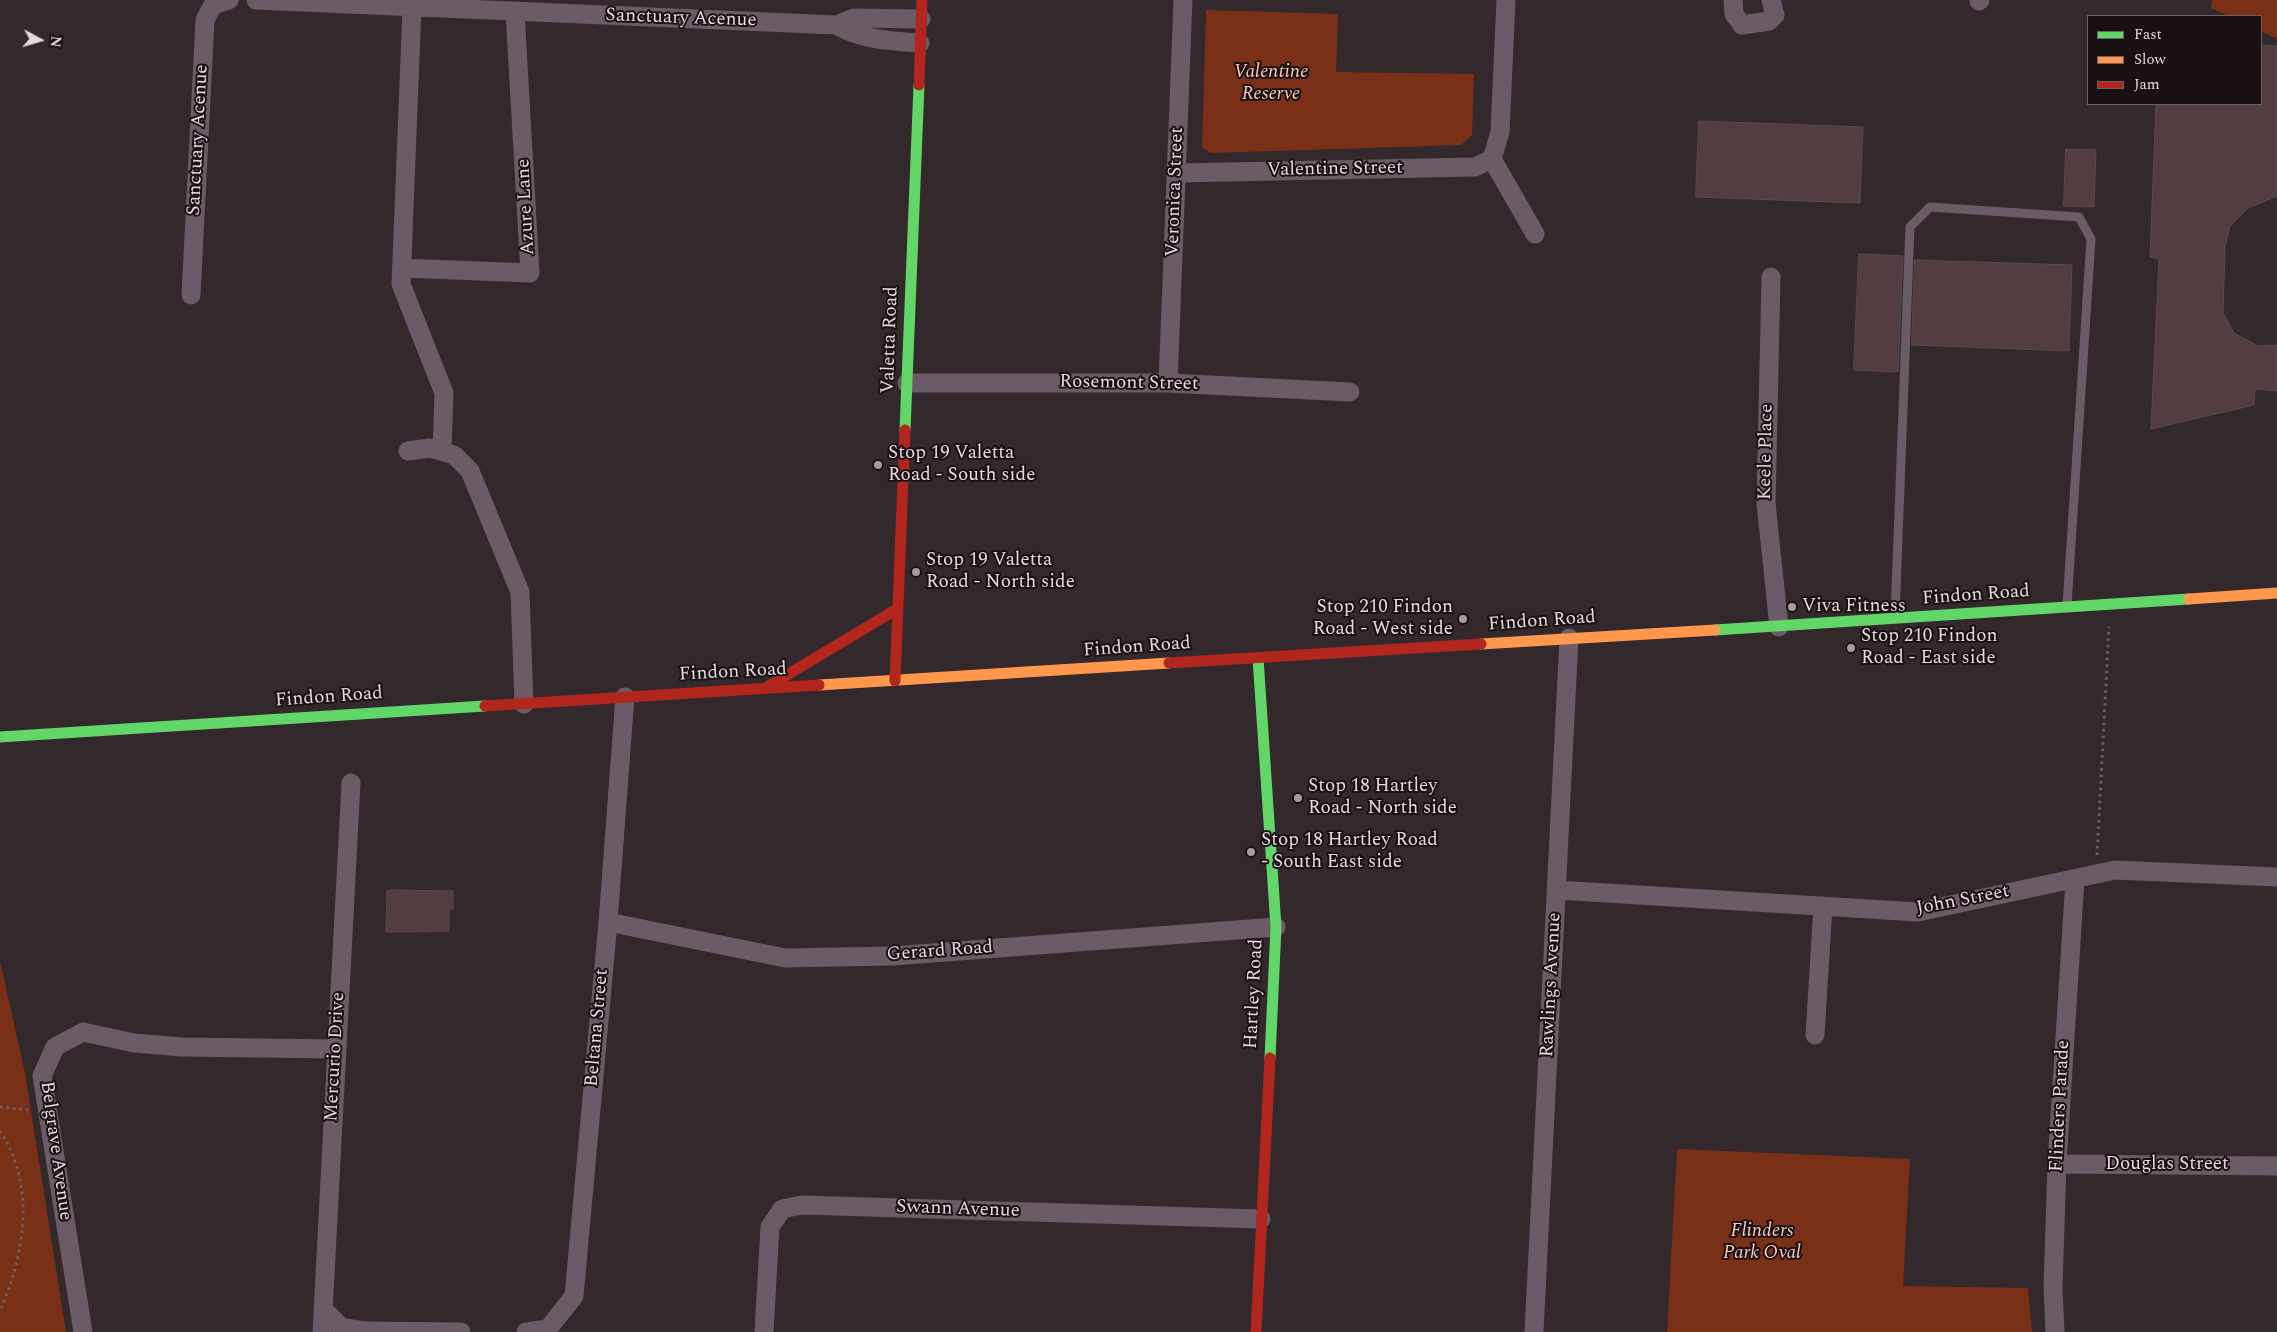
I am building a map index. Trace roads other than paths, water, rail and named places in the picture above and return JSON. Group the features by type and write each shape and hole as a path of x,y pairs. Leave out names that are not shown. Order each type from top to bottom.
{"main road":[{"name":"Valetta Road","path":"895,681 922,0"},
{"name":"Findon Road","path":"0,737 1569,638 1779,627 2277,593"},
{"path":"764,689 897,609"},
{"name":"Hartley Road","path":"1256,1332 1276,927 1258,658"}],"street":[{"name":"Sanctuary Acenue","path":"191,295 204,20 213,5 229,0"},
{"name":"Sanctuary Acenue","path":"256,0 836,25 854,18 921,19"},
{"name":"Veronica Street","path":"1168,383 1183,0"},
{"path":"1506,0 1500,132 1492,158 1535,234"},
{"path":"1734,0 1734,14 1742,25 1768,20 1775,15 1771,0"},
{"path":"412,8 401,284 444,393 442,451"},
{"name":"Azure Lane","path":"402,268 530,273 515,12"},
{"name":"Sanctuary Acenue","path":"836,25 852,34 870,38 920,43"},
{"name":"Valentine Street","path":"1177,173 1475,167 1492,158"},
{"name":"Keele Place","path":"1771,277 1766,503 1779,627"},
{"name":"Rosemont Street","path":"907,384 1168,383 1350,392"},
{"path":"408,451 430,448 454,454 470,471 520,592 524,704"},
{"name":"Rawlings Avenue","path":"1534,1332 1569,638"},
{"name":"Beltana Street","path":"526,1332 548,1329 574,1296 608,922 625,697"},
{"name":"Mercurio Drive","path":"322,1332 325,1311 323,1285 351,783"},
{"name":"John Street","path":"1557,890 1918,912 2115,870 2277,877"},
{"name":"Flinders Parade","path":"2055,1332 2052,1287 2075,879"},
{"path":"1815,1035 1823,906"},
{"name":"Gerard Road","path":"608,922 785,958 893,956 1276,927"},
{"name":"Belgrave Avenue","path":"83,1332 42,1076 55,1047 83,1032 134,1043 182,1047 337,1049"},
{"name":"Douglas Street","path":"2058,1164 2277,1166"},
{"name":"Swann Avenue","path":"764,1332 770,1226 782,1209 802,1205 1261,1219"},
{"path":"325,1311 340,1327 365,1331 461,1332"}],"lane":[{"path":"1895,619 1910,227 1930,207 2079,217 2091,239 2067,608"}],"place":[{"name":"Stop 19 Valetta Road - South side","path":"878,465"},
{"name":"Stop 19 Valetta Road - North side","path":"916,572"},
{"name":"Viva Fitness","path":"1792,607"},
{"name":"Stop 210 Findon Road - West side","path":"1463,619"},
{"name":"Stop 210 Findon Road - East side","path":"1851,648"},
{"name":"Stop 18 Hartley Road - North side","path":"1298,798"},
{"name":"Stop 18 Hartley Road - South East side","path":"1251,852"}],"park label":[{"name":"Valentine Reserve","path":"1271,84"},
{"name":"Flinders Park Oval","path":"1762,1243"}]}
